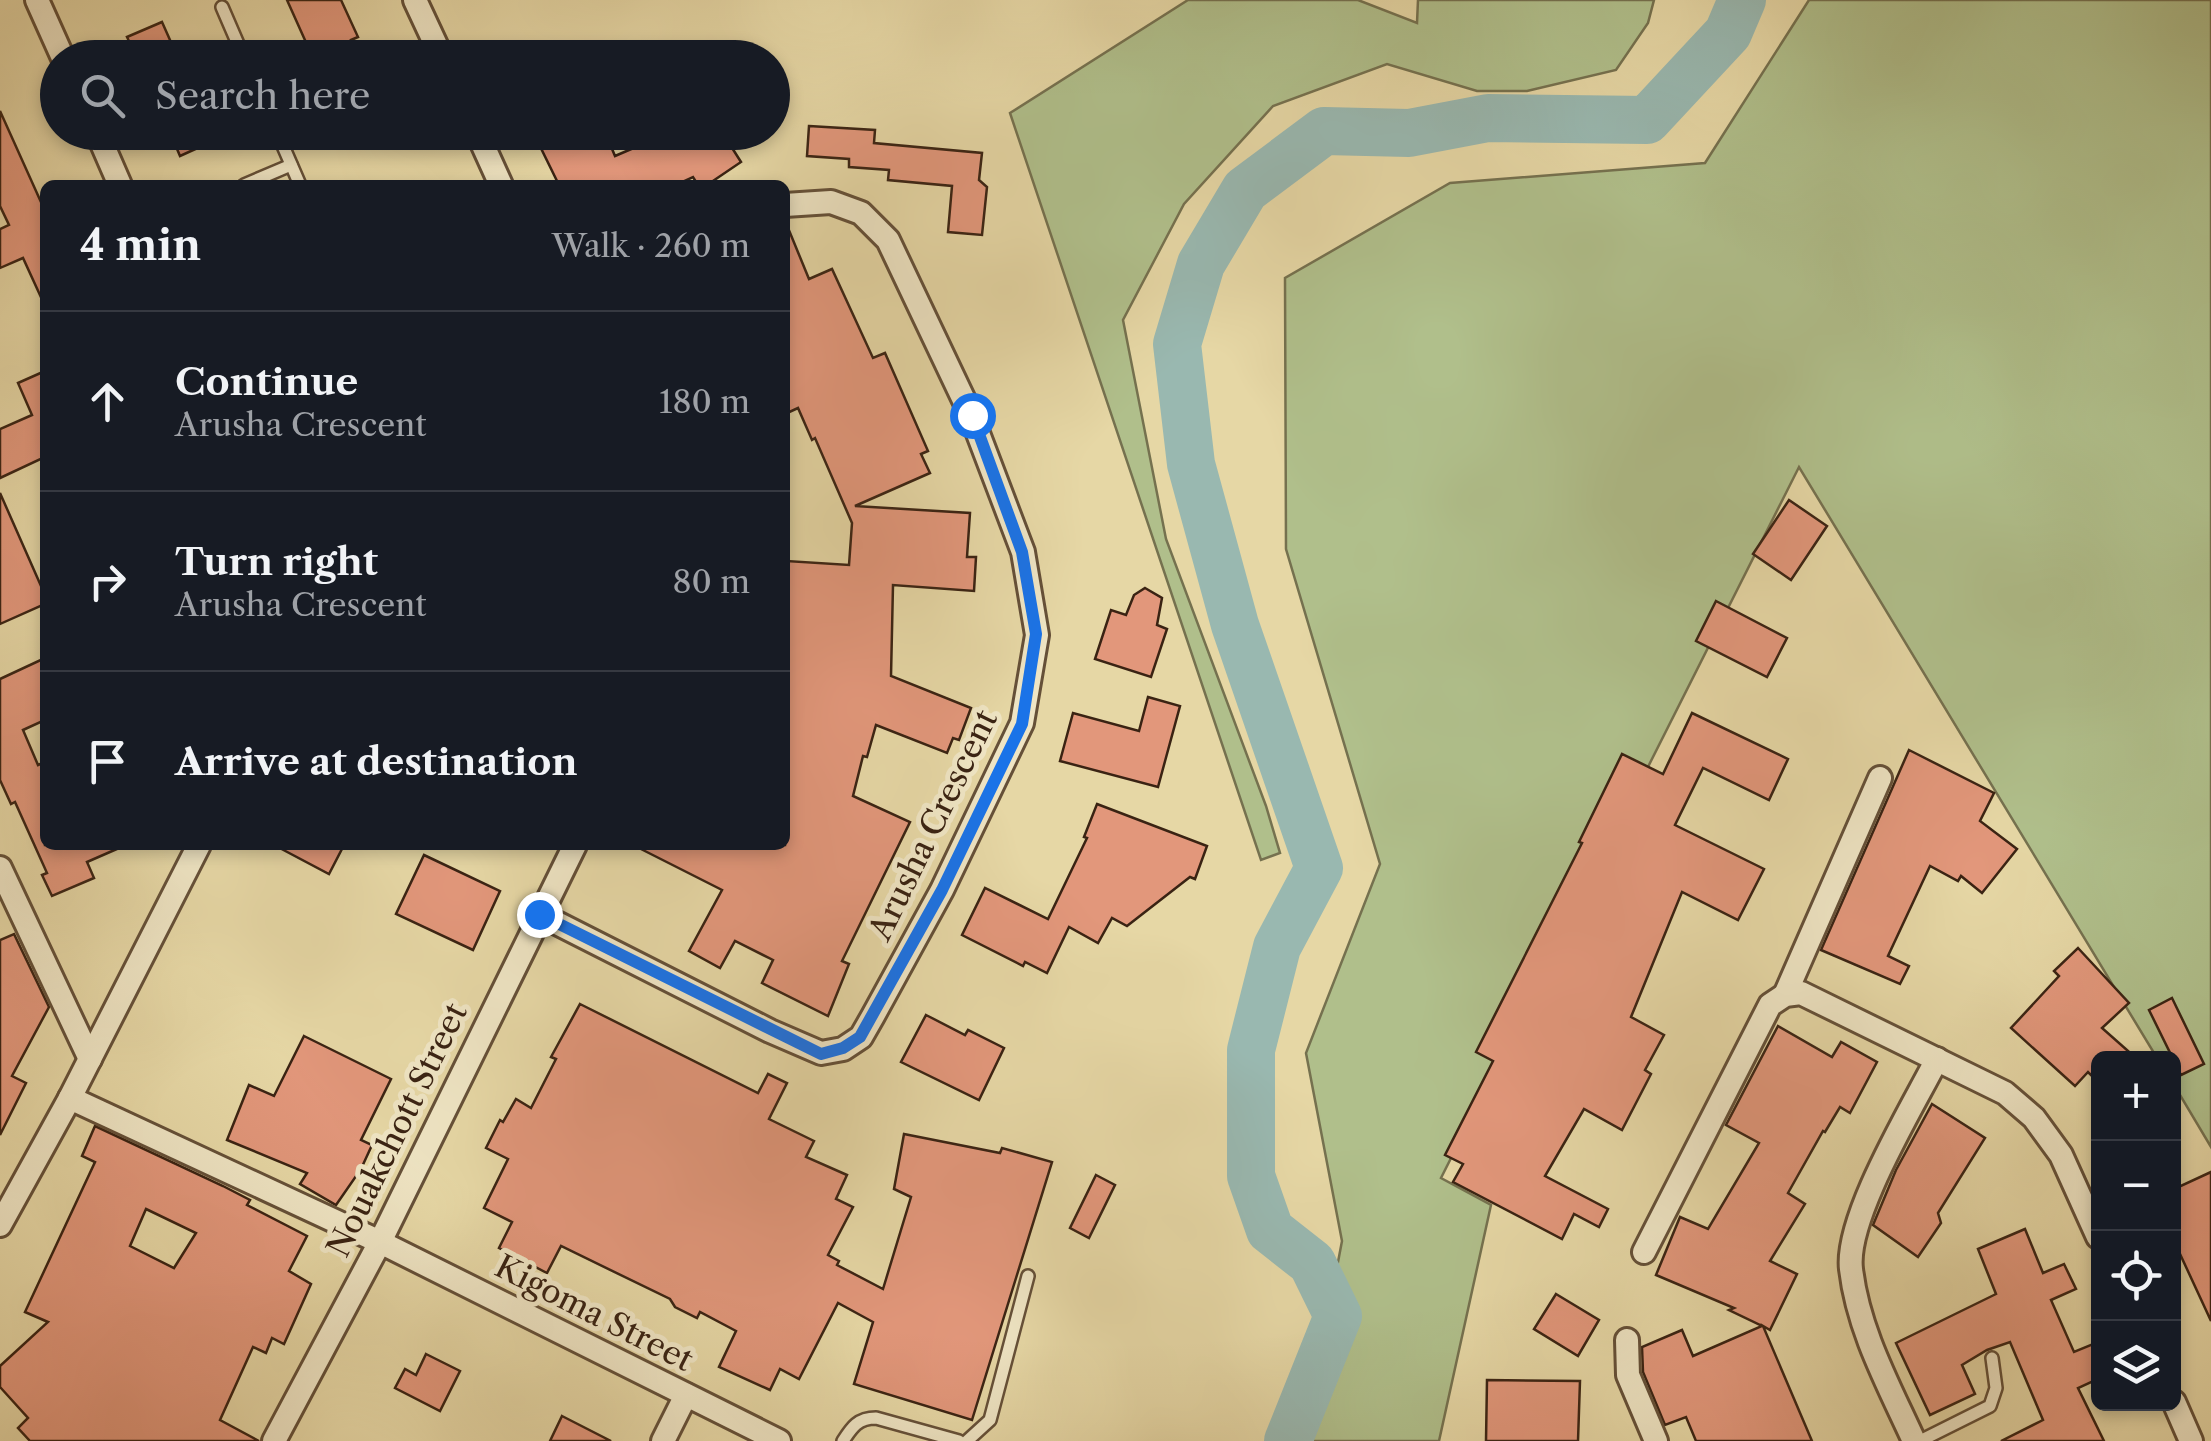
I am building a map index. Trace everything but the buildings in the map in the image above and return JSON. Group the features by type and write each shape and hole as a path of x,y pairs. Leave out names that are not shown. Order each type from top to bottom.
{"street":[{"path":"38,0 56,40"},
{"path":"415,0 434,40"},
{"path":"105,150 118,180"},
{"path":"485,150 499,180"},
{"name":"Arusha Crescent","path":"539,914 821,1054 843,1048 860,1037 882,1001 942,890 1022,724 1036,634 1022,552 972,415 888,240 860,212 831,202 790,206"},
{"path":"1785,996 1880,778"},
{"path":"0,1225 70,1098 196,850"},
{"name":"Nouakchott Street","path":"274,1441 380,1242 572,850"},
{"path":"0,868 90,1059"},
{"path":"1644,1252 1770,1005 1801,993 2005,1092 2034,1118 2061,1155 2095,1231"},
{"path":"1917,1441 1867,1338 1850,1266 1864,1204 1937,1059"},
{"name":"Kigoma Street","path":"70,1098 380,1242 779,1441"},
{"path":"1627,1340 1628,1375 1656,1441"},
{"path":"663,1441 686,1395"},
{"path":"2178,1411 2192,1441"}],"lane":[{"path":"222,6 236,40"},
{"path":"285,150 298,180"},
{"path":"256,180 291,165"},
{"path":"843,1441 853,1425 866,1418 963,1441 990,1420 1028,1276"},
{"path":"1917,1441 1990,1406 1996,1388 1992,1358"}],"green space":[{"path":"1188,0 1358,0 1417,23 1418,0 1654,0 1648,23 1616,70 1527,91 1477,91 1387,64 1273,106 1184,204 1123,320 1166,539 1280,853 1261,860 1010,113"},
{"path":"1809,0 2211,0 2211,1147 2181,1097 2181,1051 2153,1051 1799,467 1441,1178 1491,1205 1439,1441 1304,1441 1342,1241 1306,1053 1380,864 1286,549 1285,278 1450,183 1705,163"}],"waterway":[{"path":"1288,1441 1338,1316 1312,1263 1270,1230 1251,1176 1251,1050 1277,947 1319,868 1235,625 1191,464 1177,344 1201,264 1245,190 1324,131 1409,133 1488,118 1647,120 1728,33 1742,0"}],"route":[{"path":"539,914 821,1054 843,1048 860,1037 942,890 1022,724 1036,634 1022,552 972,415"}]}
